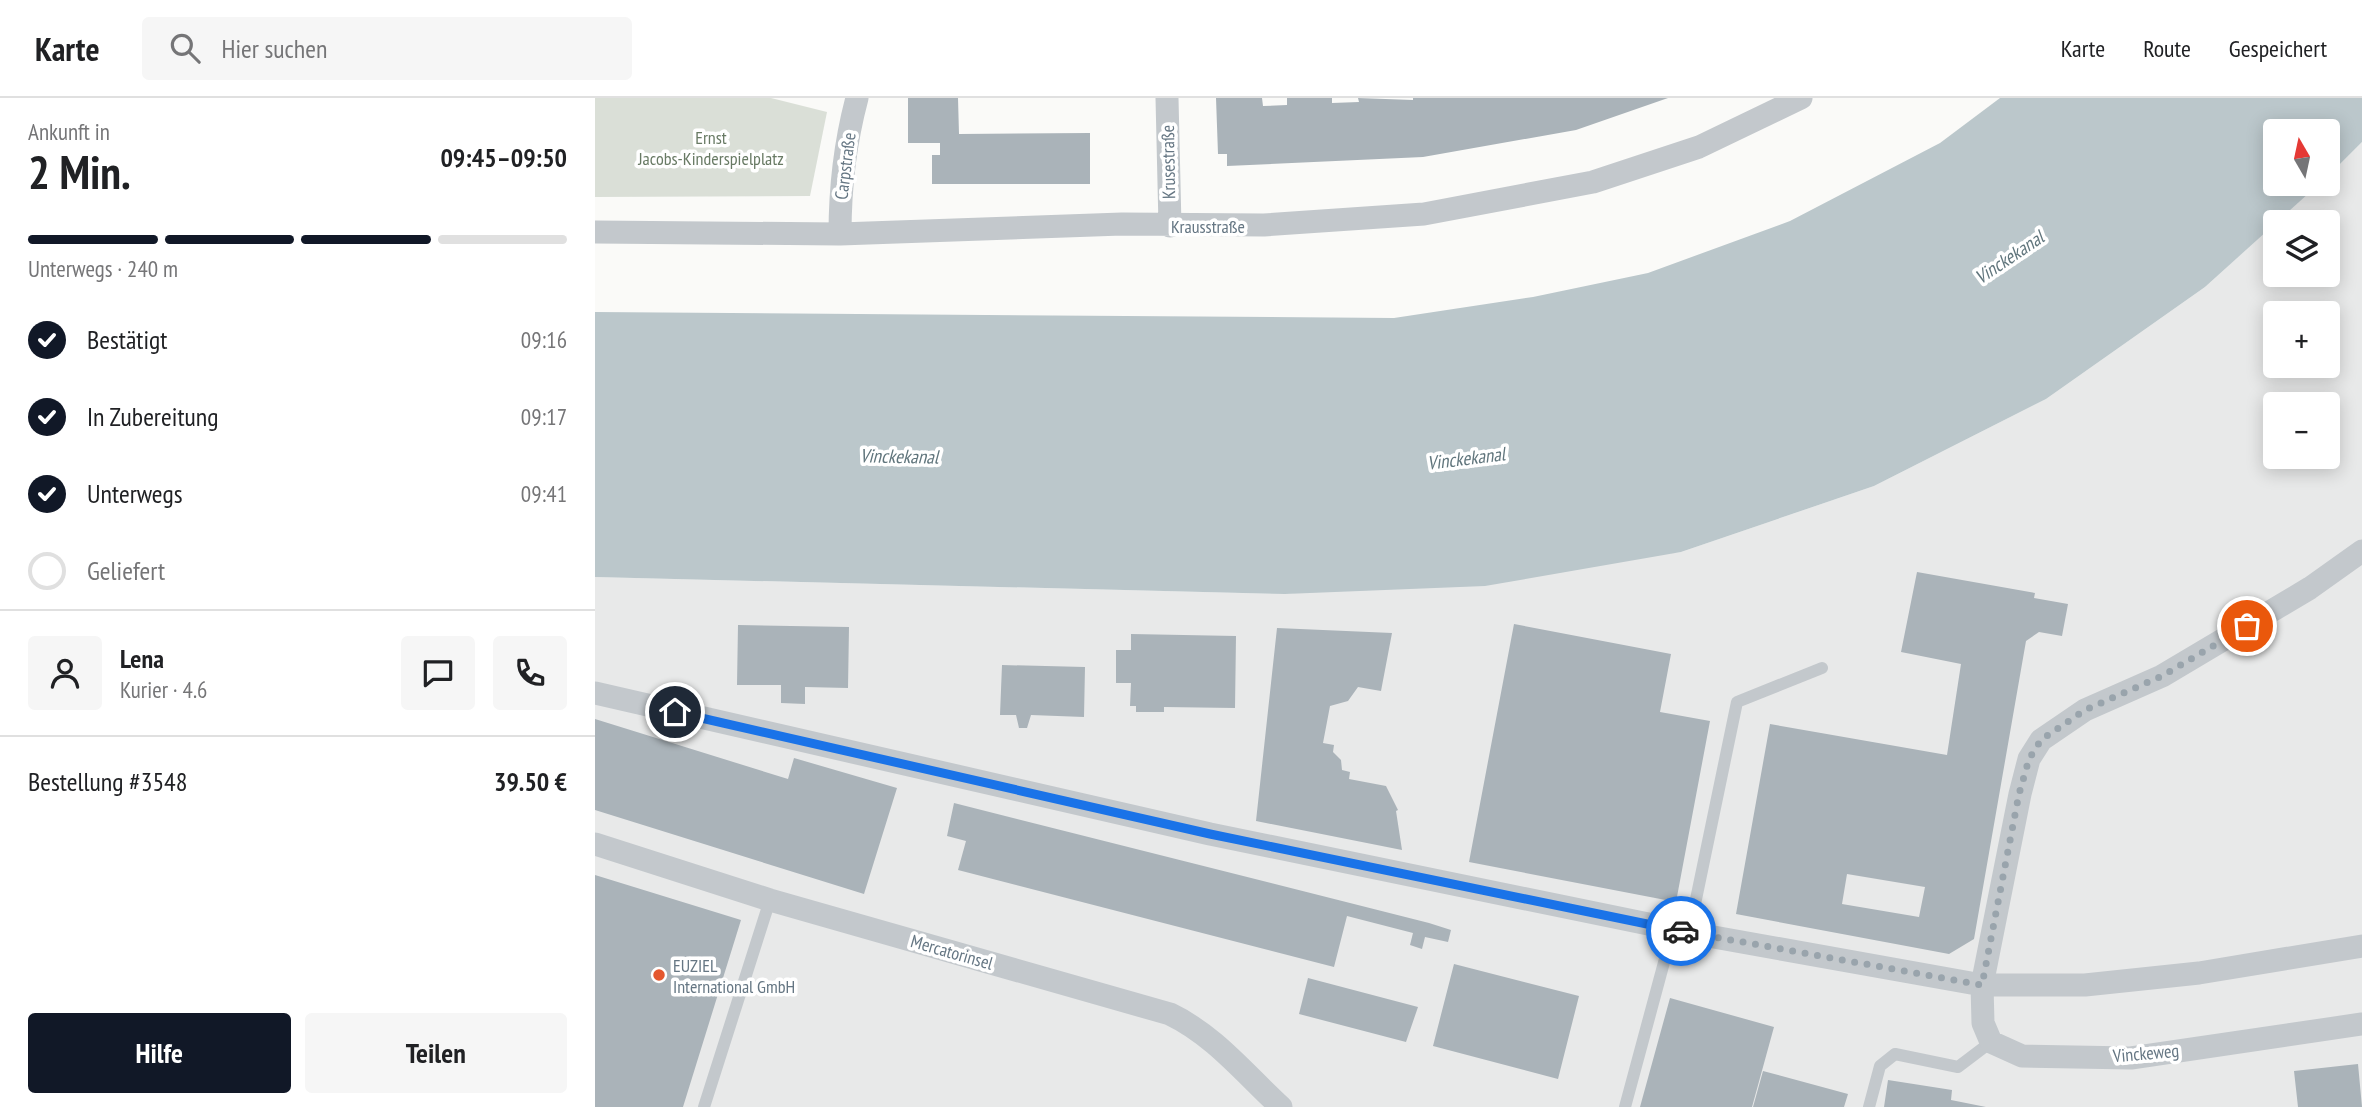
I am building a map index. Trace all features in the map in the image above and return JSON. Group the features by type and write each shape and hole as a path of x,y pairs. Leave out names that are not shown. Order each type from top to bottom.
{"street":[{"name":"Carpstraße","path":"840,234 840,195 849,127 857,98"},
{"name":"Krusestraße","path":"1167,98 1170,226"},
{"name":"Krausstraße","path":"595,232 840,234 1122,224 1264,225 1424,214 1593,182 1699,147 1801,98"},
{"path":"1991,1042 1983,1023 1982,985 2019,794 2029,759 2041,740 2085,710 2162,676 2310,588 2362,551"},
{"path":"595,693 1210,834 1681,931 1982,985 2085,985 2199,973 2323,955 2362,946"},
{"name":"Mercatorinsel","path":"595,844 770,900 1170,1014 1212,1039 1281,1107"},
{"name":"Vinckeweg","path":"1991,1042 2022,1056 2131,1058 2362,1024"}],"lane":[{"path":"1625,1107 1681,931 1737,702 1822,668"},
{"path":"704,1107 770,900"},
{"path":"1869,1107 1880,1066 1895,1054 1958,1067 1991,1042"}],"shaded area":[{"path":"2362,142 2362,1107 595,1107 595,577 1285,594 1681,552 1874,486 2046,399 2205,287 2263,234 2263,287 2340,287 2340,210 2290,210 2305,196 2340,196 2340,164"}],"green space":[{"name":"Ernst Jacobs-Kinderspielplatz","path":"595,98 771,98 827,112 810,196 595,197"}],"water":[{"name":"Vinckekanal","path":"2000,98 2362,98 2362,142 2340,164 2340,119 2263,119 2263,196 2306,196 2290,210 2263,210 2263,235 2205,287 2046,399 1874,486 1681,552 1485,586 1285,594 595,577 595,312 1394,318 1533,297 1648,273 1790,221 1940,143"}],"building":[{"path":"908,98 958,98 959,134 1090,133 1090,184 932,184 932,155 940,155 940,143 908,143"},
{"path":"1216,98 1262,98 1263,106 1287,105 1287,98 1332,98 1332,103 1359,102 1358,98 1668,98 1576,130 1423,157 1227,166 1227,154 1218,154"},
{"path":"1917,572 2035,593 2034,598 2068,604 2062,636 2039,632 2026,641 1974,939 1949,954 1736,914 1770,724 1947,755 1961,664 1901,652","holes":["1847,874 1925,887 1919,917 1842,904"]},
{"path":"1514,624 1671,654 1660,712 1710,721 1676,902 1469,862"},
{"path":"738,625 849,627 848,688 805,687 805,704 781,703 781,685 737,685"},
{"path":"1277,628 1392,633 1381,691 1358,687 1348,701 1330,706 1323,743 1334,745 1333,752 1341,760 1342,770 1350,772 1349,779 1386,786 1398,810 1402,850 1256,821"},
{"path":"1131,634 1236,636 1235,708 1164,707 1164,712 1136,712 1136,706 1130,706 1131,683 1116,683 1116,650 1131,650"},
{"path":"1002,665 1085,667 1084,717 1031,715 1027,728 1019,728 1016,715 1000,715"},
{"path":"595,719 788,779 794,758 897,788 864,894 595,810"},
{"path":"954,803 1429,923 1451,930 1448,942 1425,937 1422,949 1410,945 1413,933 1347,916 1334,967 958,870 966,841 947,836"},
{"name":"EUZIEL International GmbH","path":"595,875 741,920 683,1107 595,1107"},
{"path":"1454,964 1579,996 1558,1079 1433,1046"},
{"path":"1308,978 1418,1007 1406,1042 1299,1014"},
{"path":"1670,998 1774,1027 1752,1107 1640,1107"},
{"path":"2358,1064 2362,1107 2298,1107 2294,1071"},
{"path":"1763,1071 1848,1094 1844,1107 1753,1107"},
{"path":"1888,1080 1952,1090 1951,1100 1986,1107 1884,1107"}],"way so far":[{"path":"1681,931 1982,985 2019,794 2029,759 2041,740 2085,710 2162,676 2247,626"}],"place":[{"name":"EUZIEL International GmbH","path":"659,975"}],"route":[{"path":"675,712 1210,834 1681,931"}]}
